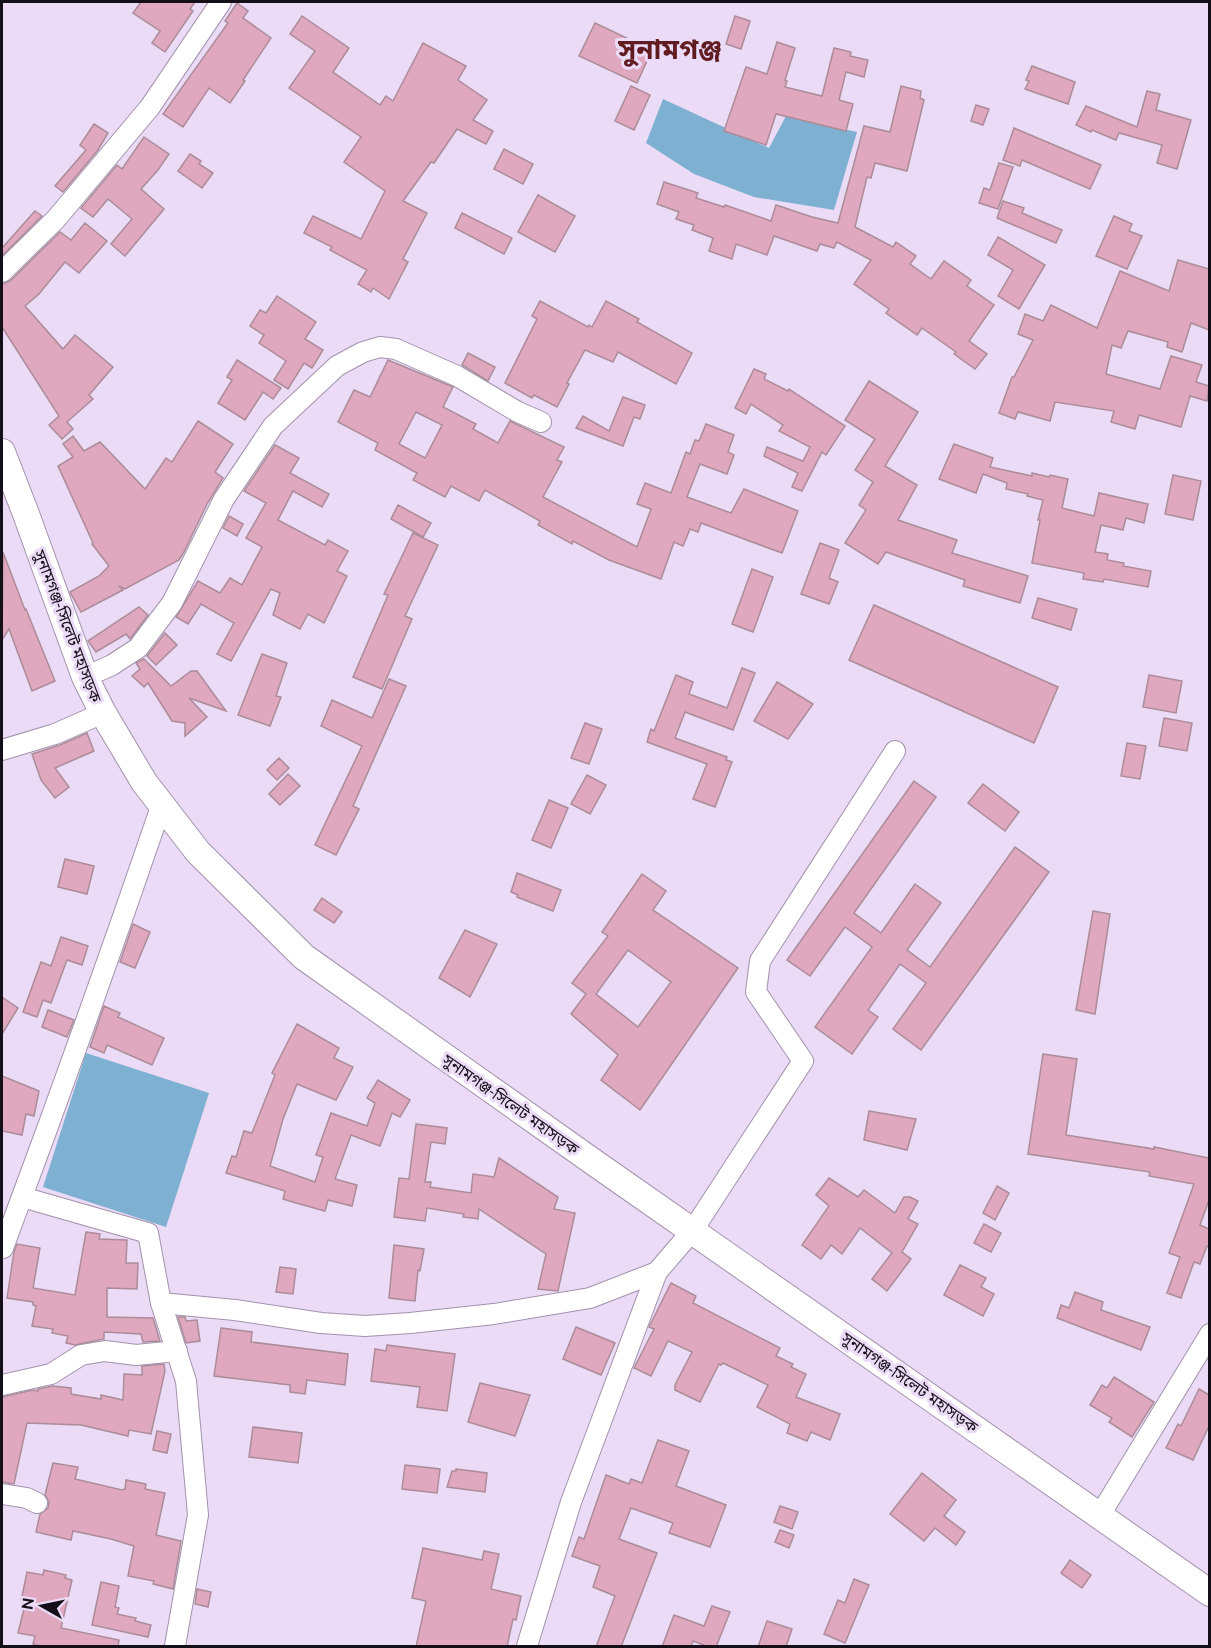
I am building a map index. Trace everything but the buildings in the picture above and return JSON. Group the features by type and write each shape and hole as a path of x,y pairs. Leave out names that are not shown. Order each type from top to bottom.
{"main road":[{"name":"সুনামগঞ্জ-সিলেট মহাসড়ক","path":"2,452 85,677 103,713 144,782 198,852 304,957 1209,1593"}],"street":[{"path":"2,272 56,219 150,107 221,2"},
{"path":"85,677 138,648 172,603 224,499 273,426 337,366 363,352 380,347 396,349 457,376 518,412 541,422"},
{"path":"2,750 55,734 103,713"},
{"path":"527,1647 571,1502 657,1272 693,1230 803,1061 756,992 760,961 895,751"},
{"path":"2,1248 108,962 162,804"},
{"path":"22,1197 148,1233 161,1303 186,1381 198,1515 176,1647"},
{"path":"161,1303 235,1310 321,1323 364,1326 495,1314 590,1298 657,1272"},
{"path":"1100,1515 1209,1334"},
{"path":"2,1385 51,1374 81,1355 105,1350 136,1355 177,1352"},
{"path":"2,1494 27,1498 37,1503"}],"water":[{"path":"663,99 769,148 786,116 857,132 834,210 754,197 694,174 646,143"},
{"path":"86,1053 209,1093 166,1227 43,1187"}],"district":[{"name":"সুনামগঞ্জ","path":"670,48"}]}
